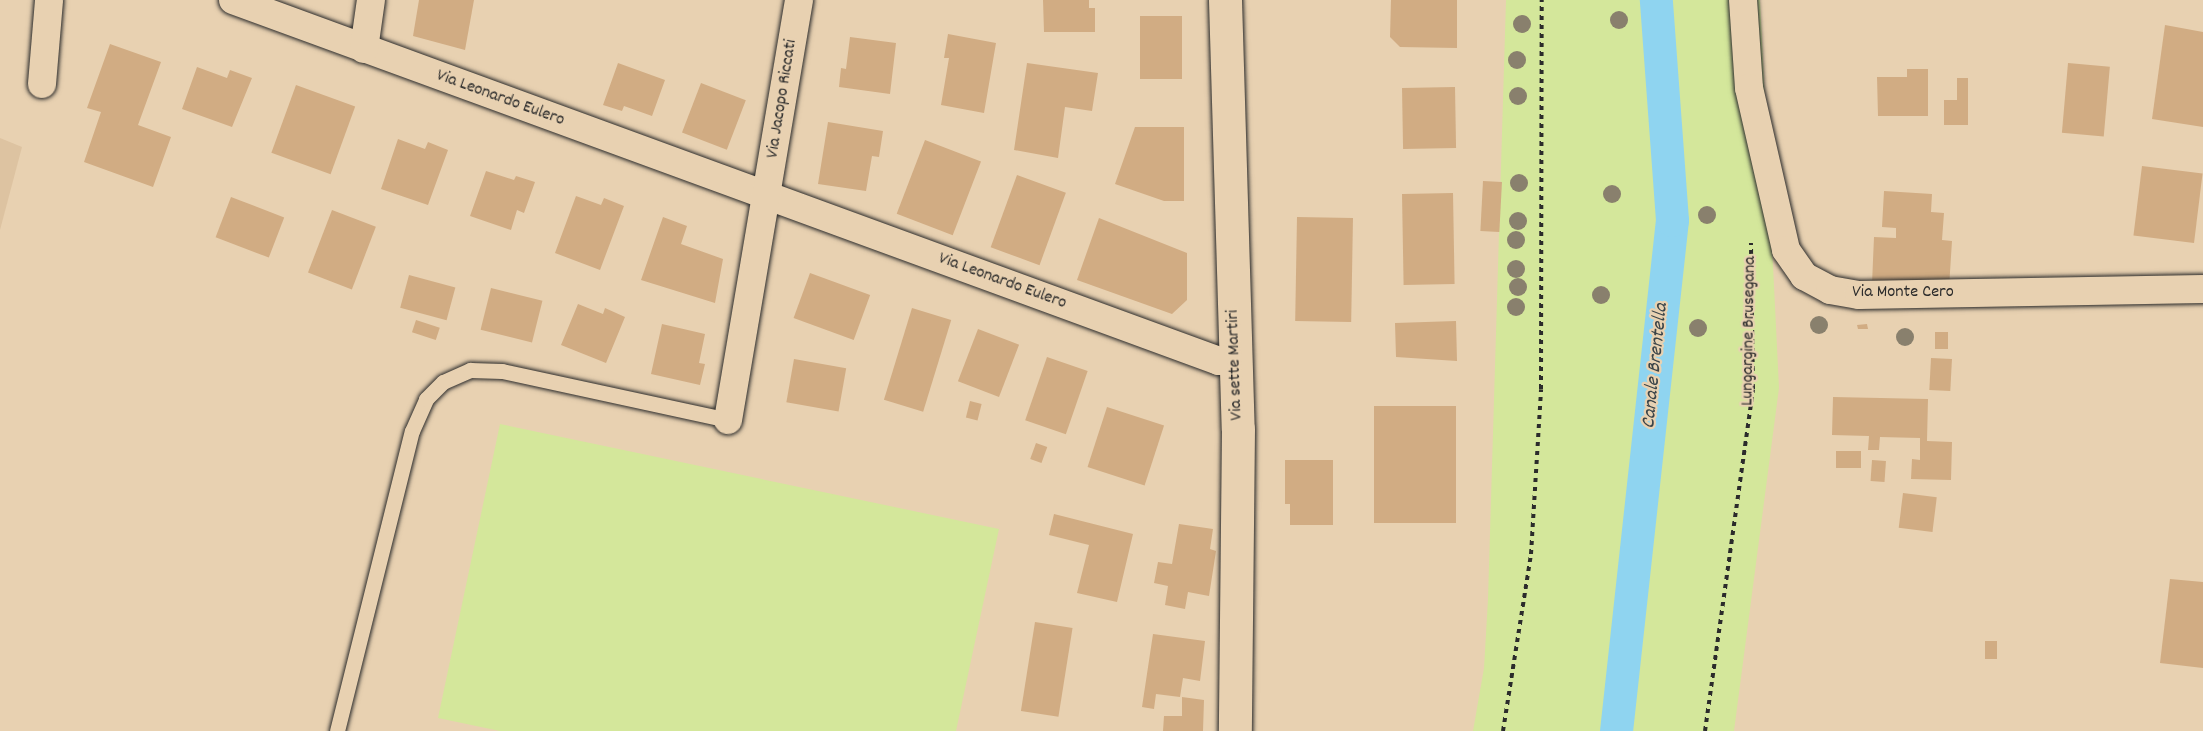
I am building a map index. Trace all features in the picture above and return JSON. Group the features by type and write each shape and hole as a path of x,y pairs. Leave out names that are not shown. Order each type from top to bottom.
{"main road":[{"name":"Via sette Martiri","path":"1225,0 1238,360 1235,731"}],"street":[{"path":"42,84 49,0"},
{"name":"Via Leonardo Eulero","path":"233,0 1219,361 1238,360"},
{"path":"364,49 371,0"},
{"name":"Via Jacopo Riccati","path":"767,197 800,0"},
{"name":"Via Monte Cero","path":"1743,0 1749,88 1786,250 1804,276 1830,290 1859,296 2203,289"},
{"path":"728,420 767,197"}],"lane":[{"path":"337,731 411,431 426,399 443,382 470,370 502,371 728,420"}],"path":[{"path":"1503,731 1531,554 1541,389 1542,0"},
{"name":"Lungargine Brusegana","path":"1706,731 1753,388 1751,238"}],"shaded area":[{"path":"0,138 22,147 0,230"}],"green space":[{"path":"1506,0 1760,0 1779,388 1734,731 1473,731 1484,668 1488,599"},
{"path":"500,424 999,529 956,731 500,731 438,718"}],"building":[{"path":"419,0 474,0 465,50 413,36"},
{"path":"1043,0 1089,0 1089,8 1095,8 1095,32 1044,32"},
{"path":"1391,0 1457,0 1457,48 1400,47 1390,37"},
{"path":"1140,16 1182,16 1182,79 1140,79"},
{"path":"2165,25 2203,32 2203,127 2152,119"},
{"path":"948,34 996,43 984,113 941,105 949,58 944,58"},
{"path":"850,37 896,43 890,94 839,87 841,68 846,69"},
{"path":"110,44 161,62 138,125 171,137 153,187 84,162 101,112 87,108"},
{"path":"618,63 665,80 652,116 624,106 622,111 603,105"},
{"path":"1027,63 1098,73 1092,111 1065,107 1058,158 1014,150"},
{"path":"2068,63 2110,67 2104,136 2062,133"},
{"path":"197,67 227,78 230,70 252,78 232,127 182,109"},
{"path":"1907,69 1928,69 1928,116 1878,116 1877,77 1907,77"},
{"path":"1957,78 1968,78 1968,125 1944,125 1944,100 1957,100"},
{"path":"701,83 746,100 727,150 682,132"},
{"path":"296,85 355,107 331,174 271,153"},
{"path":"1455,87 1456,148 1403,149 1402,88"},
{"path":"828,122 883,131 879,157 872,156 866,191 818,184"},
{"path":"1135,127 1184,127 1184,201 1164,201 1115,184"},
{"path":"398,139 425,149 428,142 448,150 428,205 381,189"},
{"path":"925,140 981,162 953,235 897,214"},
{"path":"2142,166 2203,173 2194,243 2133,235"},
{"path":"486,171 514,180 516,176 535,182 524,213 517,210 511,230 470,216"},
{"path":"1017,175 1066,193 1040,265 991,247"},
{"path":"1483,181 1502,182 1499,232 1480,231"},
{"path":"1884,191 1932,194 1931,212 1944,213 1942,240 1952,241 1949,288 1872,284 1874,237 1896,238 1896,228 1882,227"},
{"path":"1453,193 1455,284 1404,285 1402,194"},
{"path":"576,196 601,205 604,198 624,206 600,270 555,253"},
{"path":"231,197 284,217 269,258 216,237"},
{"path":"332,210 376,227 352,289 308,273"},
{"path":"663,217 687,226 681,244 723,259 715,303 641,280"},
{"path":"1297,217 1353,218 1351,322 1295,321"},
{"path":"1099,218 1187,253 1187,300 1172,314 1077,280"},
{"path":"810,273 870,295 854,340 794,318"},
{"path":"409,275 455,287 447,320 400,308"},
{"path":"491,288 542,301 532,343 481,330"},
{"path":"578,304 603,314 605,308 625,317 606,363 561,345"},
{"path":"912,308 951,320 923,412 884,400"},
{"path":"416,320 440,328 436,340 412,332"},
{"path":"1456,321 1457,361 1396,357 1395,323"},
{"path":"662,324 705,334 699,363 705,364 700,385 651,374"},
{"path":"1867,324 1868,329 1858,329 1857,325"},
{"path":"978,329 1019,345 999,397 958,381"},
{"path":"1935,332 1948,332 1948,349 1935,349"},
{"path":"1047,357 1088,371 1066,434 1025,420"},
{"path":"1931,358 1952,359 1950,391 1929,390"},
{"path":"794,359 846,368 839,412 786,402"},
{"path":"1833,397 1928,399 1927,441 1952,442 1951,480 1911,479 1912,459 1920,460 1920,438 1880,437 1879,450 1868,450 1869,436 1832,435"},
{"path":"970,401 982,404 978,420 966,417"},
{"path":"1374,406 1456,406 1456,523 1374,523"},
{"path":"1107,407 1164,426 1145,485 1088,467"},
{"path":"1036,443 1047,447 1041,463 1030,459"},
{"path":"1836,451 1861,451 1861,468 1836,468"},
{"path":"1285,460 1333,460 1333,525 1290,525 1290,504 1285,504"},
{"path":"1872,460 1886,461 1885,482 1871,481"},
{"path":"1903,493 1937,497 1932,532 1899,528"},
{"path":"1054,514 1133,534 1117,602 1077,593 1089,545 1049,535"},
{"path":"1179,524 1213,529 1210,549 1216,551 1209,596 1188,592 1185,609 1165,605 1168,586 1154,583 1158,562 1172,564"},
{"path":"2170,579 2203,582 2203,668 2160,663"},
{"path":"1035,622 1073,628 1058,717 1021,711"},
{"path":"1153,634 1205,641 1200,681 1183,678 1180,697 1156,694 1154,709 1142,707"},
{"path":"1985,641 1997,641 1997,659 1985,659"},
{"path":"1182,697 1204,700 1203,731 1163,731 1164,716 1182,716"}],"waterway":[{"name":"Canale Brentella","path":"1616,731 1672,220 1656,0"}]}
